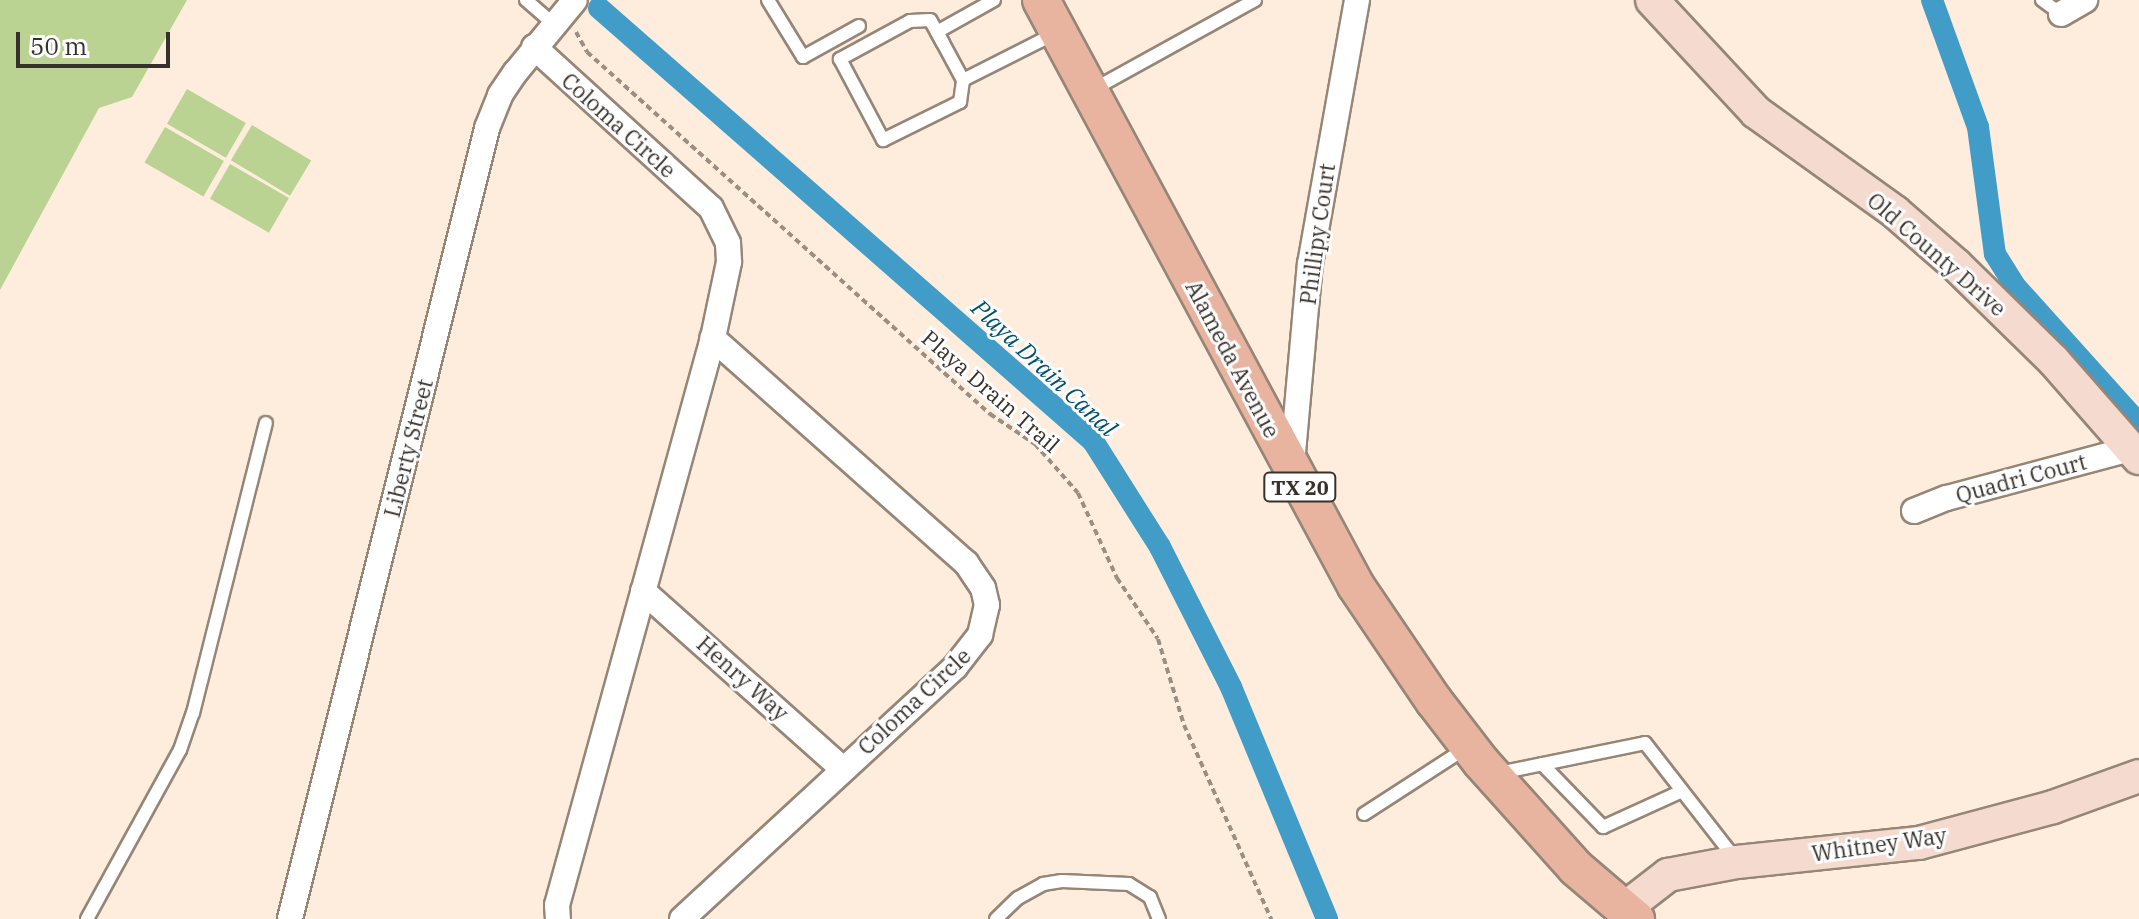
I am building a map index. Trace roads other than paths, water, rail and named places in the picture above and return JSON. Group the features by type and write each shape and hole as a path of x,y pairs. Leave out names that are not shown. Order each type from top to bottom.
{"main road":[{"name":"Alameda Avenue","path":"1041,0 1356,586 1492,775 1576,868 1630,914"}],"street":[{"name":"Liberty Street","path":"290,919 487,128 500,95 534,47 565,27 575,0"},
{"name":"Phillipy Court","path":"1291,470 1310,264 1357,0"},
{"name":"Old County Drive","path":"1652,0 1756,112 1895,212 1956,265 2054,361 2134,454"},
{"path":"2052,7 2085,0"},
{"name":"Coloma Circle","path":"534,47 711,208 722,224 729,262 713,338 557,905 558,919"},
{"name":"Coloma Circle","path":"682,919 842,768 955,667 974,644 986,617 983,588 966,563 764,379 713,338"},
{"name":"Quadri Court","path":"1914,511 1947,498 2134,454"},
{"name":"Henry Way","path":"643,591 842,768"},
{"name":"Whitney Way","path":"1630,914 1668,875 1737,862 1919,843 2053,807 2139,776"}],"lane":[{"path":"526,0 565,27"},
{"path":"768,0 803,57 859,26"},
{"path":"943,43 930,20 910,21 840,59 883,140 960,102 963,80 943,43 937,32 994,0"},
{"path":"1091,91 1255,0"},
{"path":"963,80 1058,32"},
{"path":"87,919 180,750 193,713 266,423"},
{"path":"1492,775 1645,743 1737,862"},
{"path":"1364,814 1469,746"},
{"path":"1542,764 1603,827 1682,791"},
{"path":"996,919 1018,898 1043,884 1062,881 1129,884 1150,897 1159,919"}],"waterway":[{"path":"1932,0 1978,127 1995,254 2014,285 2139,424"},
{"name":"Playa Drain Canal","path":"599,8 1093,441 1160,547 1231,687 1327,919"}]}
